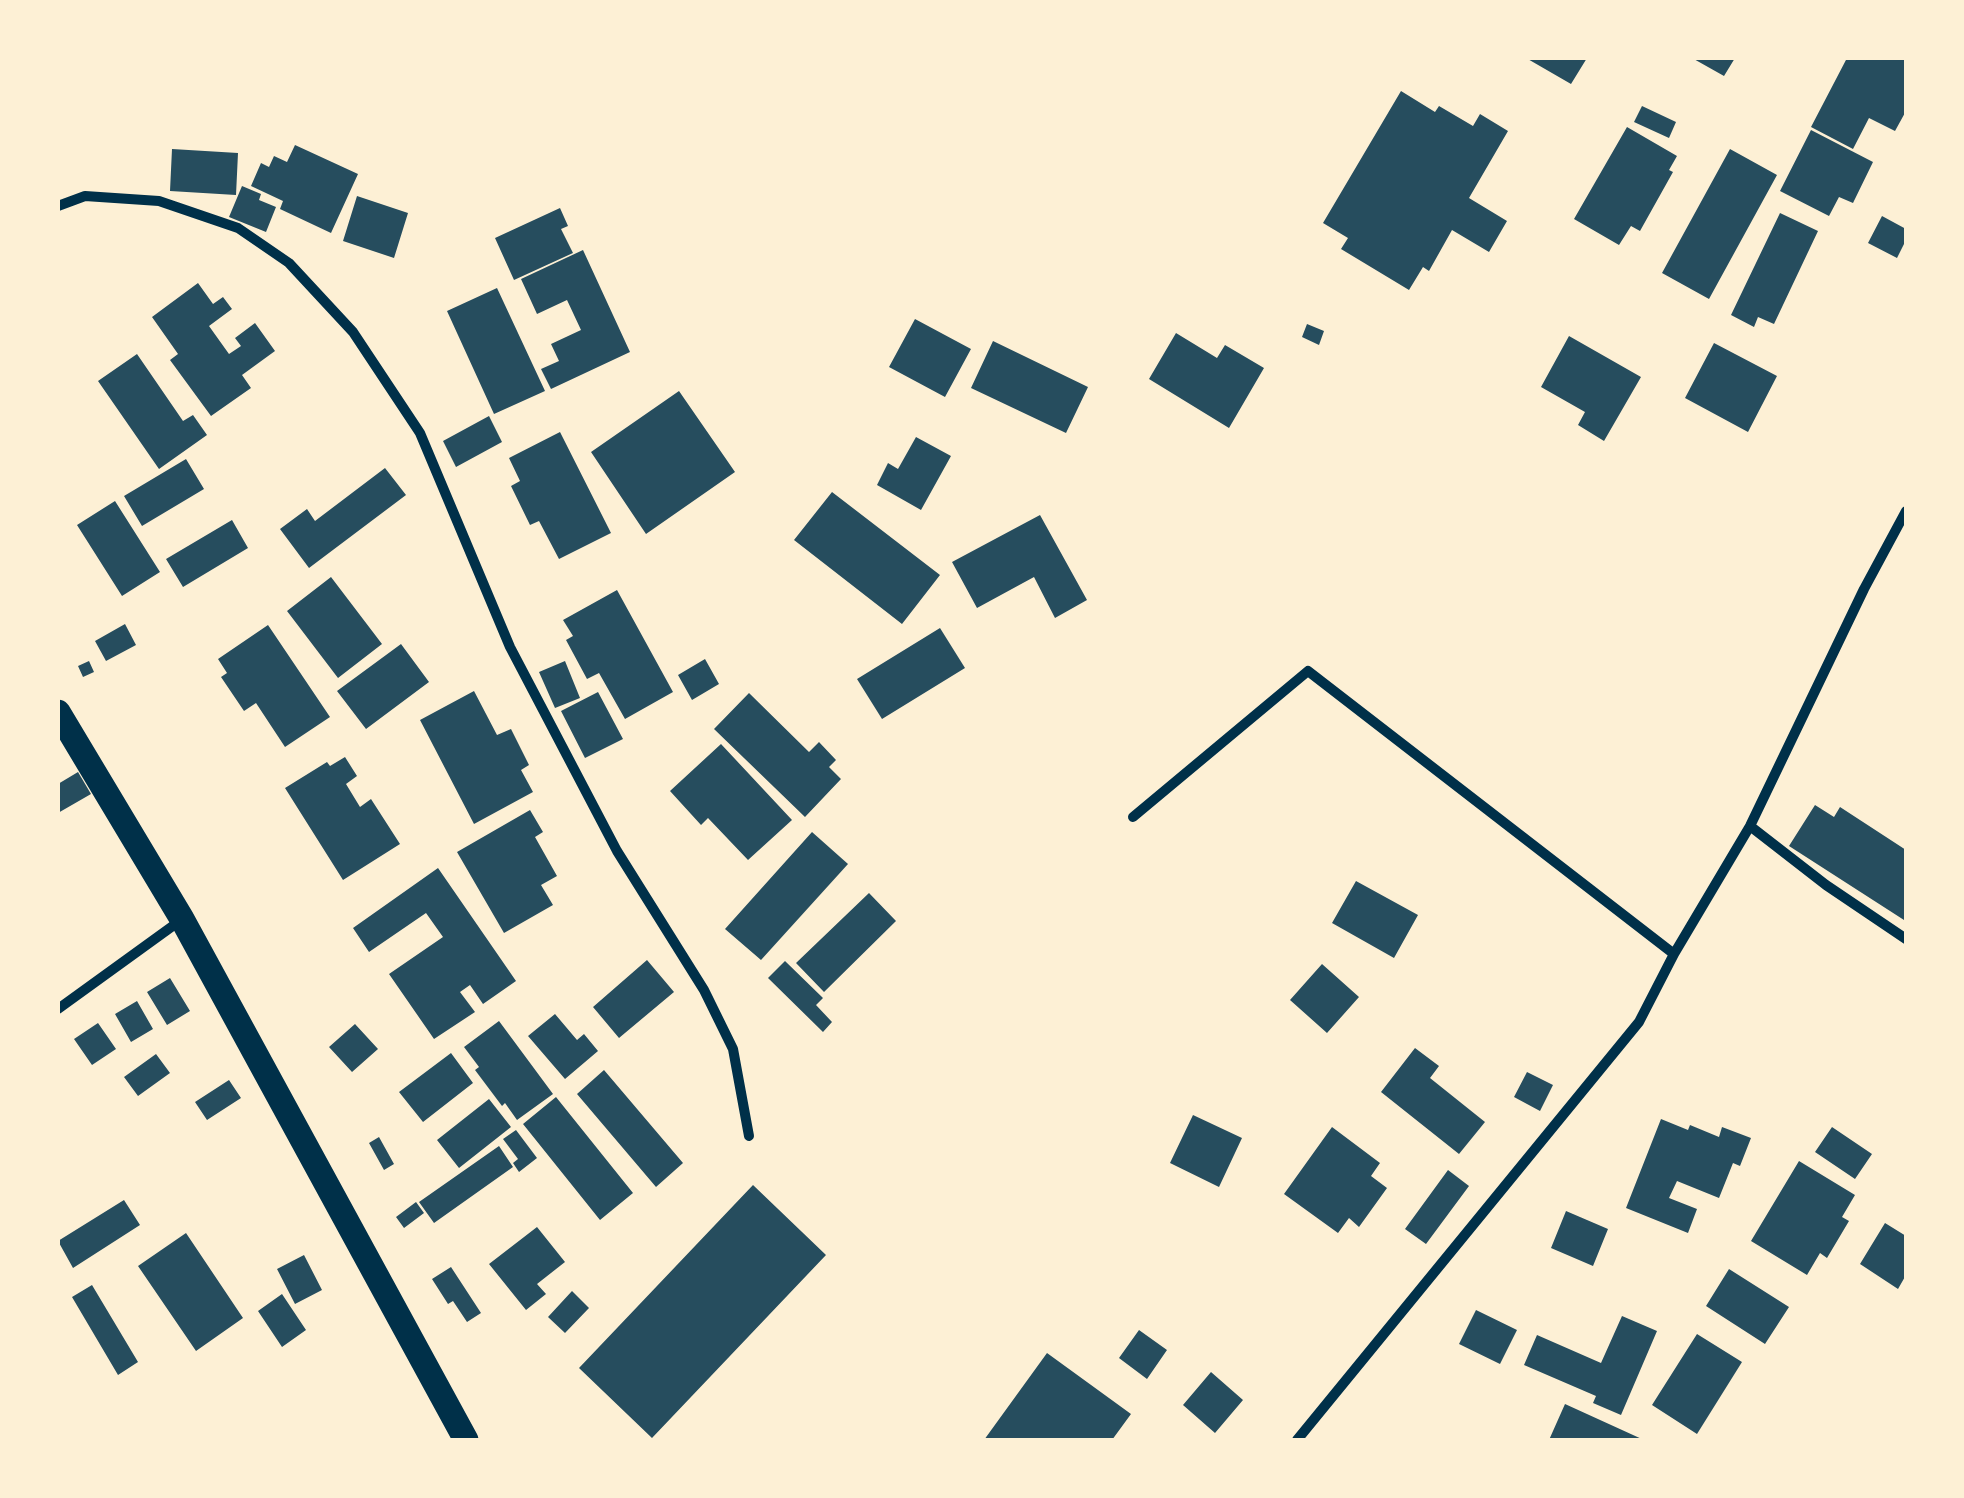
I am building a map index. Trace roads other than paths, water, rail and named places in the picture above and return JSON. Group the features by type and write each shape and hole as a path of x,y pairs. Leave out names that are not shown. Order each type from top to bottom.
{"main road":[{"path":"58,712 182,920 466,1440"}],"street":[{"path":"58,206 85,196 159,202 238,228 289,263 353,332 420,434 510,646 617,850 704,990 732,1049 749,1136"},
{"path":"1297,1440 1639,1022 1674,954 1750,826 1864,589 1906,511"},
{"path":"1133,817 1308,670 1674,954"},
{"path":"1750,826 1826,885 1906,939"},
{"path":"58,1009 182,920"}]}
